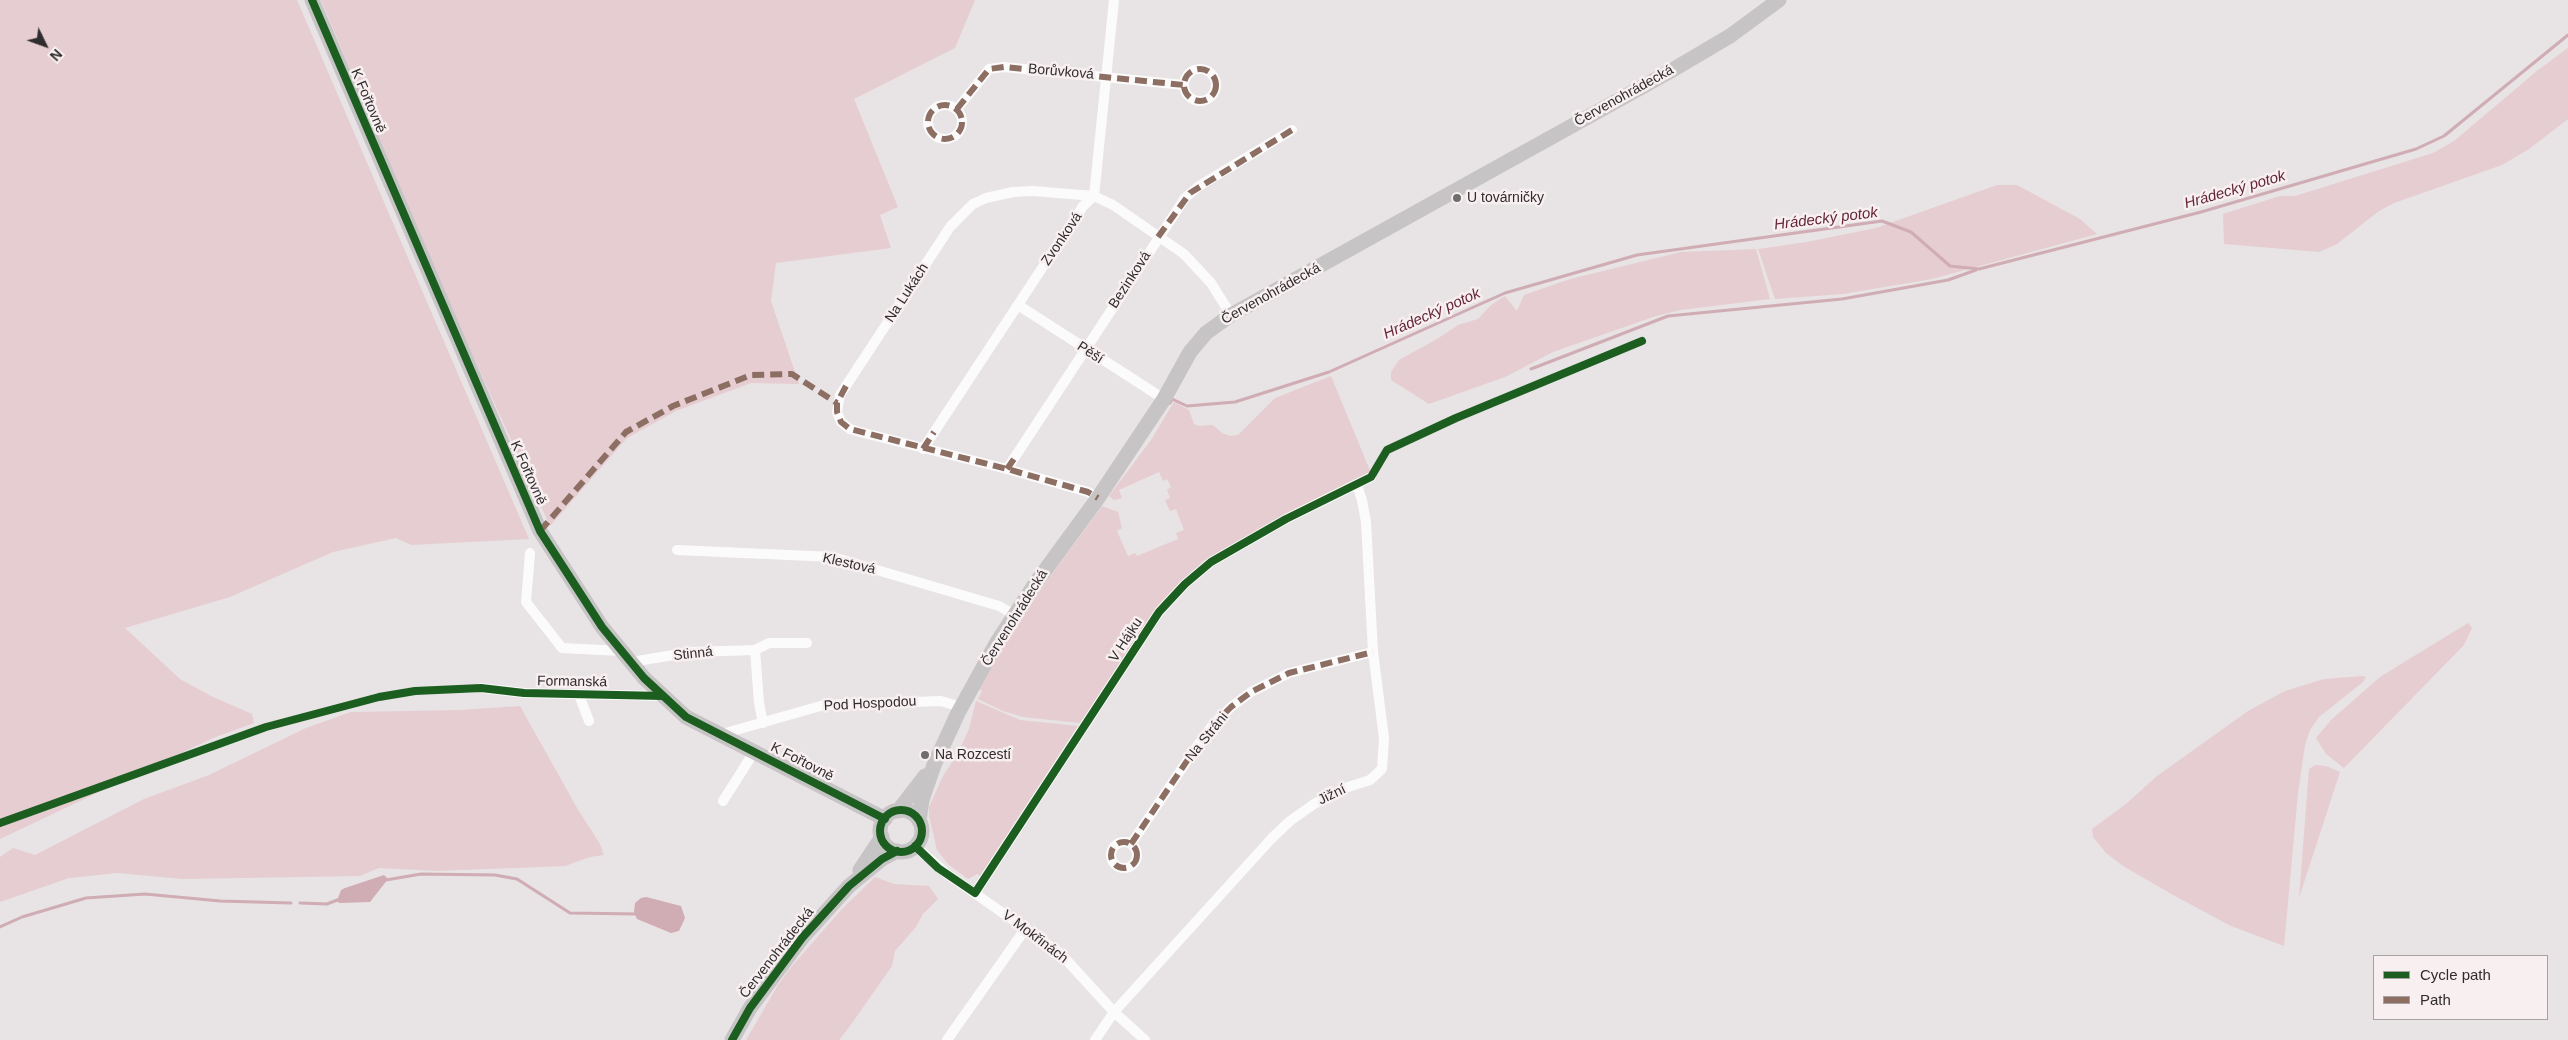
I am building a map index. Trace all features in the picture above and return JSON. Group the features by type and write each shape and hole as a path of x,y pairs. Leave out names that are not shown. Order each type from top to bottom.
{"street":[{"name":"K Fořtovně","path":"312,0 540,532 602,627 663,696 686,717 754,752 891,815"},
{"path":"1094,196 1114,0"},
{"name":"Červenohrádecká","path":"919,821 922,800 934,765 961,707 1014,615 1098,498 1164,399 1198,342 1216,325 1231,315 1669,72 1730,36 1780,0"},
{"name":"Borůvková","path":"957,109 989,69 1004,67 1184,85"},
{"name":"Bezinková","path":"1007,469 1158,237 1190,193 1292,130"},
{"name":"Na Lukách","path":"1098,498 1088,492 1007,469 850,429 842,422 837,412 837,403 840,395 950,227 973,204 986,198 1013,192 1033,191 1094,196 1113,205 1184,254 1201,271 1231,315"},
{"name":"Zvonková","path":"923,449 1084,206 1094,196"},
{"name":"Pěší","path":"1018,305 1164,399"},
{"name":"V Hájku","path":"975,893 1159,612 1185,584 1211,562 1286,519 1371,478"},
{"name":"Jižní","path":"1095,1040 1114,1012 1237,874 1290,821 1314,804 1345,788 1370,780 1378,774 1384,763 1384,738 1373,652 1366,522 1357,485"},
{"name":"Klestová","path":"677,550 833,557 1000,606 1014,615"},
{"path":"530,553 526,602 562,648 627,657"},
{"name":"Stinná","path":"627,657 755,650 769,643 807,643"},
{"path":"755,650 763,723"},
{"name":"Na Stráni","path":"1131,844 1194,749 1212,726 1231,707 1258,689 1289,673 1373,652"},
{"name":"Formanská","path":"481,688 524,694 663,696"},
{"path":"579,695 589,721"},
{"name":"Pod Hospodou","path":"722,734 824,706 941,701 961,707"},
{"path":"723,801 754,752"},
{"name":"Červenohrádecká","path":"891,815 934,765"},
{"path":"911,813 919,821 922,834 915,846 907,851 897,851 888,847 882,837 881,828 891,815 911,813"},
{"name":"Červenohrádecká","path":"732,1040 750,1008 784,960 849,886 882,837"},
{"name":"V Mokřinách","path":"915,846 938,868 1060,953 1114,1012 1146,1040"},
{"name":"Červenohrádecká","path":"849,886 882,859 897,851"},
{"path":"947,1040 1026,928"}],"shaded area":[{"path":"0,0 297,0 529,539 411,545 396,538 333,552 230,597 125,628 180,679 211,696 252,714 254,723 213,738 0,839"},
{"path":"321,0 975,0 955,48 854,99 898,207 880,215 891,248 776,263 771,301 799,384 751,383 676,411 627,438 550,526 455,316"},
{"path":"2568,48 2568,119 2529,149 2502,165 2394,203 2379,211 2337,244 2319,252 2224,244 2223,214 2280,196 2295,196 2433,153 2454,141 2538,70"},
{"path":"1997,185 2017,185 2080,219 2097,234 1932,279 1843,294 1775,299 1758,249 1807,242 1876,228"},
{"path":"1756,249 1770,299 1681,310 1656,316 1553,352 1505,377 1429,404 1391,380 1391,372 1399,360 1458,325 1478,319 1491,305 1505,296 1517,311 1524,295 1570,279 1681,252"},
{"path":"1331,376 1371,473 1294,510 1242,539 1149,619 1080,723 1023,717 1003,711 978,699 982,691 978,688 1017,622 1102,506 1118,512 1122,528 1117,531 1128,556 1135,553 1137,556 1178,539 1176,533 1184,530 1176,509 1170,511 1165,500 1170,498 1167,490 1171,487 1167,479 1163,481 1159,472 1119,490 1122,498 1114,500 1109,496 1151,440 1174,402 1189,410 1194,424 1199,426 1213,425 1222,433 1230,436 1238,435 1275,398"},
{"path":"2468,623 2472,628 2464,645 2344,768 2326,754 2316,738 2331,720 2380,677"},
{"path":"2366,677 2363,682 2319,717 2310,730 2305,745 2298,793 2284,946 2231,926 2175,896 2123,866 2106,853 2093,837 2092,829 2126,804 2157,776 2248,711 2285,691 2324,679"},
{"path":"976,701 1020,720 1078,726 980,876 977,874 968,879 948,864 937,850 929,816 929,807 943,776 957,755 969,729"},
{"path":"520,706 577,808 600,844 604,855 590,857 565,866 436,871 379,868 360,876 183,879 117,873 69,878 0,902 0,857 13,848 35,855 144,799 209,775 306,728 351,712 460,710"},
{"path":"2315,765 2326,766 2340,772 2299,898 2309,769"},
{"path":"384,875 388,879 370,902 339,903 337,901 341,890"},
{"path":"875,877 894,884 929,886 938,899 923,914 916,927 895,951 892,966 839,1040 746,1040 778,985 792,966 842,909"},
{"path":"646,897 681,906 685,918 679,931 671,933 637,919 634,912 635,903 641,898"}],"waterway":[{"name":"Hrádecký potok","path":"1170,403 1172,399 1187,406 1235,402 1329,372 1505,293 1637,255 1882,221 1911,232 1950,266 1979,269 2201,212 2416,149 2444,136 2568,35"},
{"path":"1531,369 1668,316 1842,299 1948,280 1976,270"},
{"path":"386,880 421,874 495,875 517,879 570,913 638,914"},
{"path":"0,927 22,917 86,898 145,894 220,901 291,903"},
{"path":"300,903 327,904 340,899"}],"marked path":[{"path":"957,109 989,69 1004,67 1184,85"},
{"path":"1200,69 1211,74 1216,85 1211,96 1200,101 1189,96 1184,85 1189,74 1200,69"},
{"path":"945,105 952,106 957,110 961,115 962,122 961,129 957,134 952,138 945,139 938,138 933,134 929,129 928,122 929,115 933,110 938,106 945,105"},
{"path":"1158,237 1190,193 1292,130"},
{"path":"540,531 626,432 673,406 751,375 792,374 837,403"},
{"path":"846,386 837,403 837,412 841,422 850,429 1007,469 1088,492 1098,498"},
{"path":"923,449 934,432"},
{"path":"1007,469 1016,456"},
{"path":"1131,844 1195,749 1212,726 1231,707 1251,692 1289,673 1373,652"},
{"path":"1124,842 1133,846 1137,855 1133,864 1124,868 1115,864 1111,855 1115,846 1124,842"}],"cycle path":[{"path":"312,0 540,531 602,627 644,678 686,717 885,819"},
{"path":"915,846 938,868 975,893 1159,612 1185,584 1211,562 1286,519 1371,477 1387,450 1456,418 1642,341"},
{"path":"0,823 266,727 379,697 415,691 481,688 524,693 663,696"},
{"path":"901,810 916,816 922,831 916,846 901,852 886,846 880,831 886,816 901,810"},
{"path":"732,1040 750,1008 802,938 849,886 882,859 897,851"}],"place":[{"name":"U továrničky","path":"1457,198"},
{"name":"Na Rozcestí","path":"925,755"}]}
